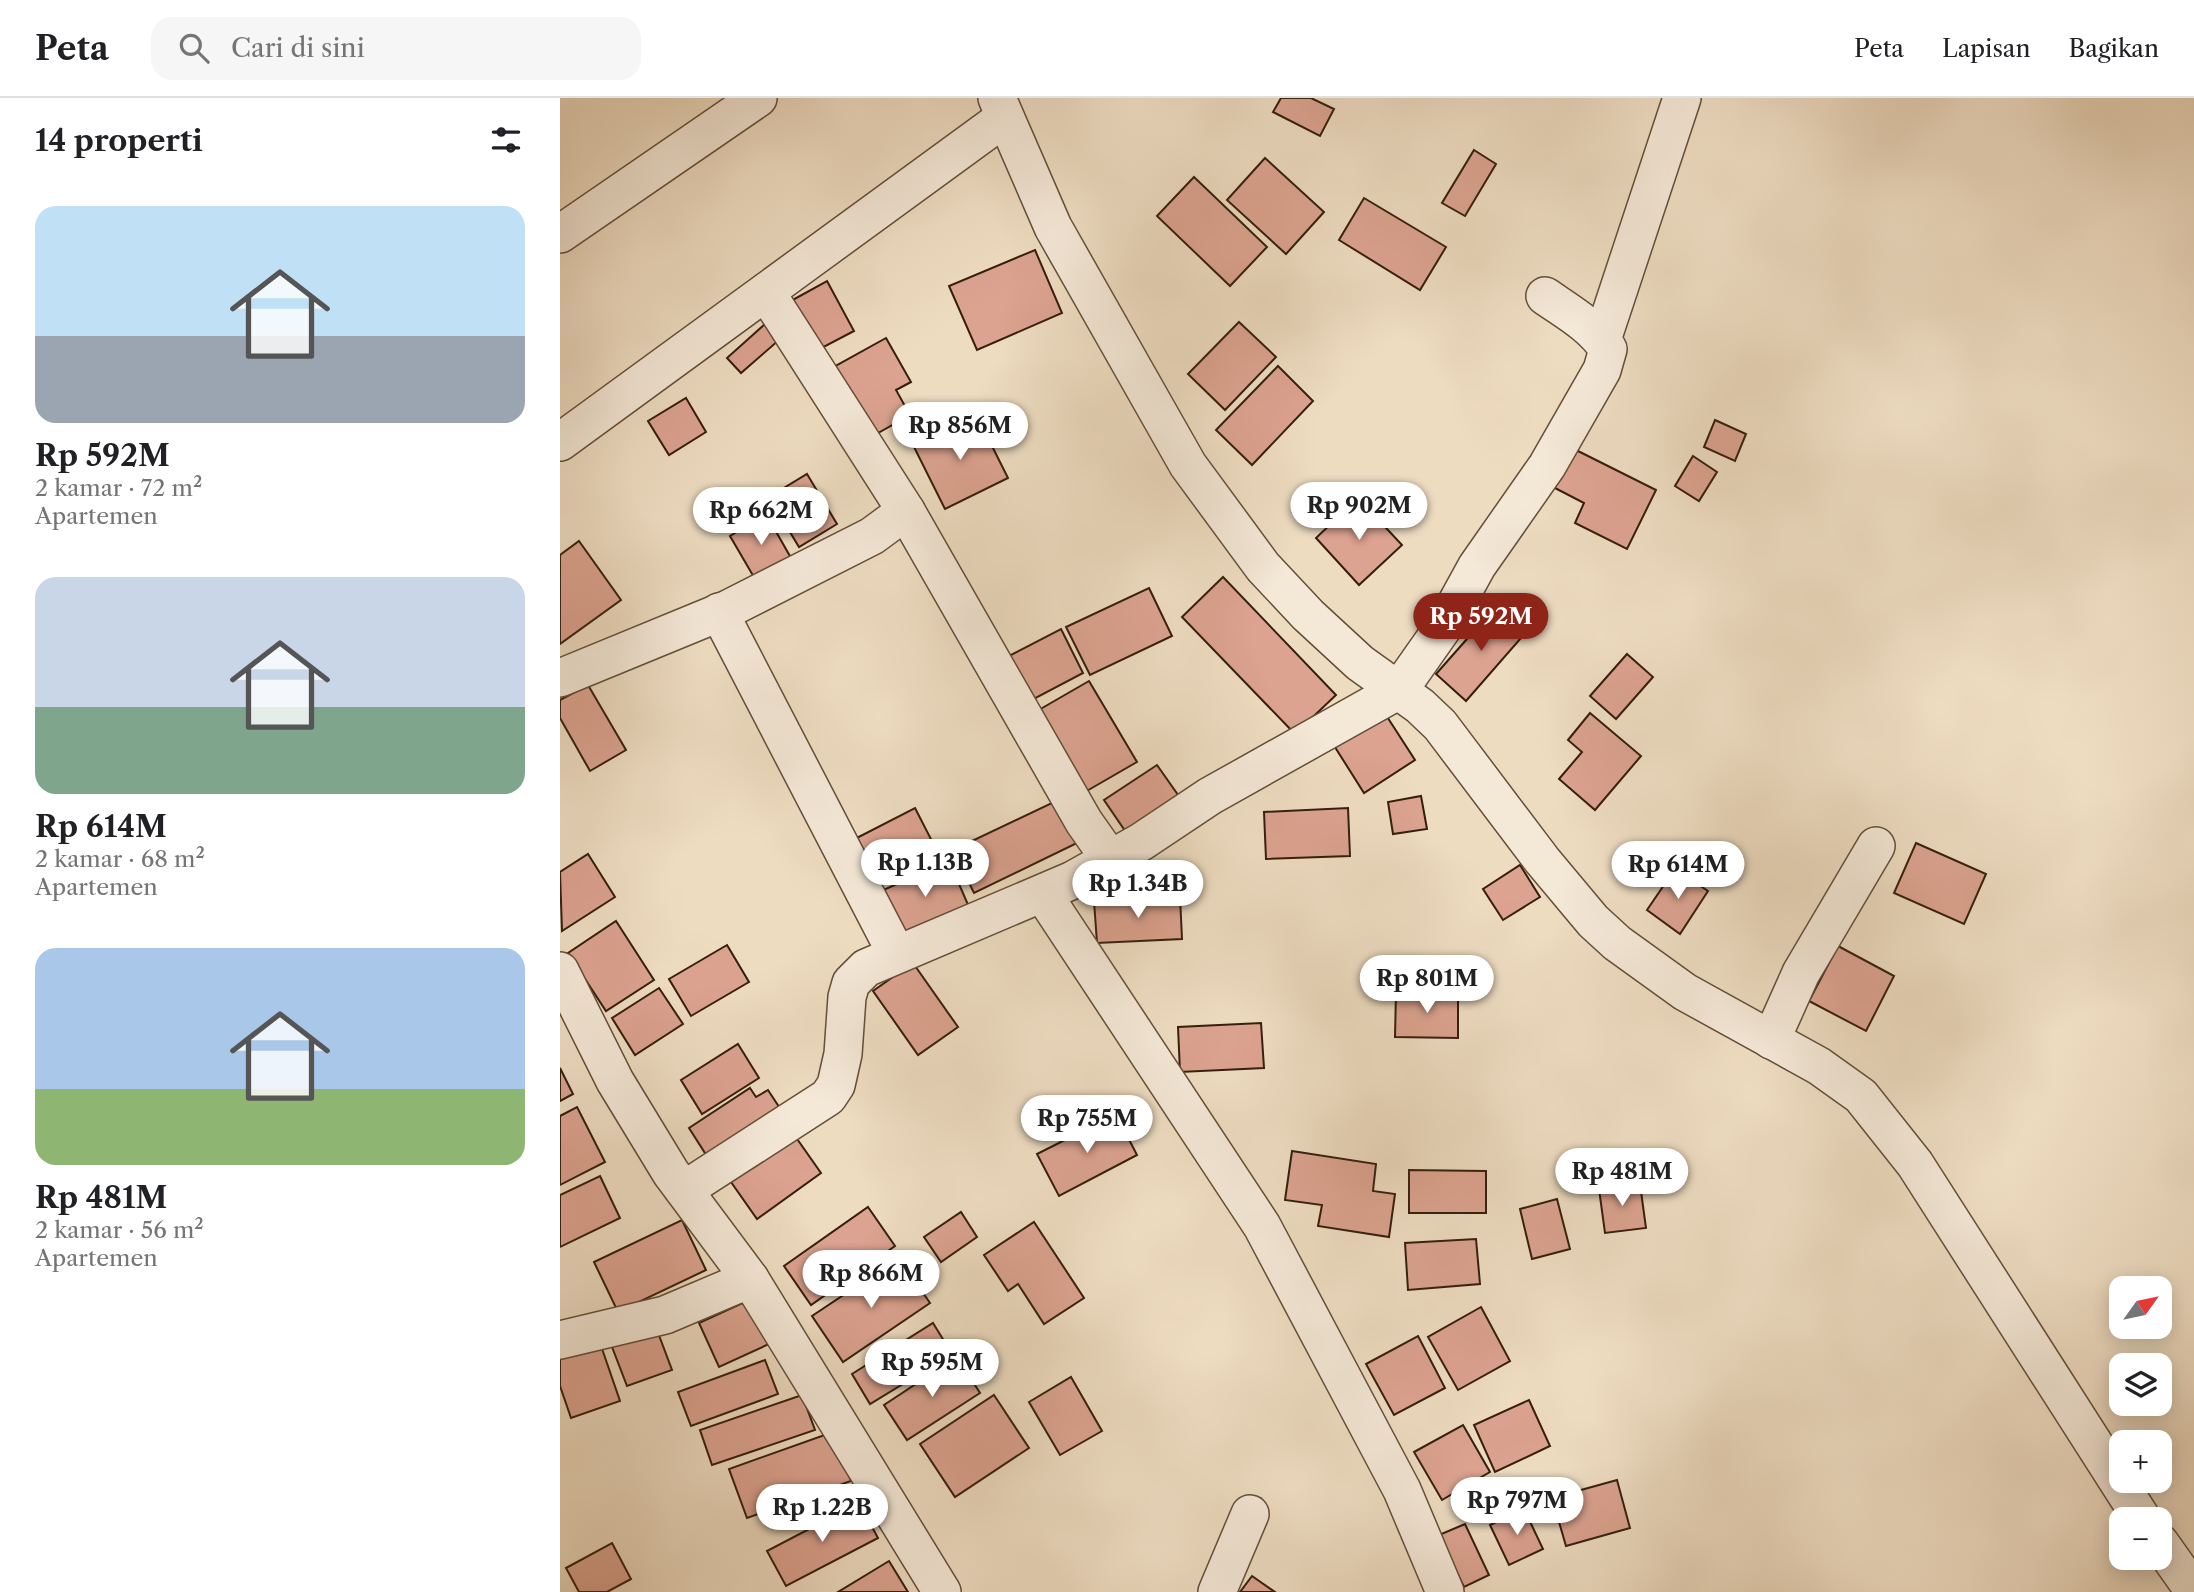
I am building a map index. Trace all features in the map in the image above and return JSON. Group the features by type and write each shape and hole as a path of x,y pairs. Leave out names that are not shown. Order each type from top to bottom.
{"street":[{"path":"560,234 758,98"},
{"path":"1602,340 1682,98"},
{"path":"560,442 766,292 1000,108 1053,227 1188,465 1263,567 1360,663 1399,690 1440,725 1524,838 1609,936 1637,960 1675,985 1819,1066 1861,1096 1894,1133 2134,1507"},
{"path":"766,292 906,511 1084,822 1110,859"},
{"path":"684,1190 828,1097 836,1085 843,1054 847,997 851,983 866,968 1043,894 1110,859 1221,789 1399,690 1444,626 1477,566 1568,430 1602,370 1608,349 1602,340 1594,330 1545,296"},
{"path":"560,678 719,612 872,536 906,511"},
{"path":"719,612 897,953"},
{"path":"1771,1040 1801,973 1876,846"},
{"path":"1043,894 1262,1226 1402,1490 1445,1592"},
{"path":"560,971 615,1081 684,1190 750,1279 942,1592"},
{"path":"560,1340 665,1315 750,1279"},
{"path":"1217,1592 1250,1514"},
{"path":"2172,1560 2194,1591"}],"building":[{"path":"1281,98 1311,98 1334,109 1320,136 1273,112"},
{"path":"1474,150 1496,164 1465,216 1442,203"},
{"path":"1265,158 1324,212 1286,254 1227,200"},
{"path":"1194,177 1267,247 1230,286 1157,216"},
{"path":"1364,198 1446,247 1420,290 1339,240"},
{"path":"1035,250 1062,313 977,350 949,286"},
{"path":"827,281 854,331 816,351 789,302"},
{"path":"1239,322 1276,357 1225,410 1188,374"},
{"path":"765,324 779,340 741,373 727,358"},
{"path":"886,338 911,382 896,390 910,415 871,437 832,368"},
{"path":"1278,366 1313,401 1252,465 1216,430"},
{"path":"686,398 706,432 669,455 648,421"},
{"path":"976,414 1008,478 945,509 913,445"},
{"path":"1715,420 1746,434 1735,461 1704,447"},
{"path":"1572,448 1656,490 1627,549 1575,523 1584,503 1553,487"},
{"path":"1693,456 1717,472 1699,501 1675,486"},
{"path":"807,474 837,524 799,547 769,497"},
{"path":"1358,498 1402,545 1359,585 1316,538"},
{"path":"766,514 791,558 755,579 730,536"},
{"path":"579,541 621,600 560,644 560,555"},
{"path":"1223,577 1336,695 1295,734 1182,617"},
{"path":"1149,588 1172,636 1090,675 1066,627"},
{"path":"1497,605 1527,631 1466,701 1436,674"},
{"path":"1061,629 1083,673 1030,701 1007,657"},
{"path":"1627,654 1653,677 1616,719 1590,696"},
{"path":"1089,681 1137,762 1085,792 1037,711"},
{"path":"588,685 626,750 590,771 560,718 560,700"},
{"path":"1384,712 1415,760 1364,793 1333,744"},
{"path":"1590,713 1641,756 1595,810 1559,779 1582,752 1568,740"},
{"path":"1157,765 1183,802 1130,838 1104,800"},
{"path":"1421,796 1427,829 1393,834 1388,802"},
{"path":"1056,801 1077,843 974,893 953,850"},
{"path":"915,808 935,847 866,883 845,844"},
{"path":"1348,808 1350,856 1266,859 1264,812"},
{"path":"1916,843 1986,874 1964,924 1894,893"},
{"path":"588,854 615,897 562,931 560,872"},
{"path":"949,861 969,907 901,937 881,891"},
{"path":"1520,865 1540,897 1503,920 1483,889"},
{"path":"1675,869 1708,891 1680,934 1647,910"},
{"path":"1180,897 1182,939 1097,943 1094,901"},
{"path":"616,921 654,980 606,1011 568,953"},
{"path":"727,945 749,982 691,1016 669,979"},
{"path":"1838,946 1894,976 1866,1031 1809,1001"},
{"path":"913,963 958,1027 918,1055 873,991"},
{"path":"659,988 683,1024 635,1055 612,1018"},
{"path":"1396,992 1458,992 1458,1038 1395,1037"},
{"path":"1261,1023 1264,1068 1180,1072 1178,1027"},
{"path":"738,1044 759,1078 702,1114 681,1080"},
{"path":"560,1068 573,1094 560,1101"},
{"path":"750,1088 756,1097 768,1090 785,1116 712,1164 689,1128"},
{"path":"577,1107 605,1162 560,1185 560,1116"},
{"path":"1116,1114 1137,1155 1059,1196 1037,1154"},
{"path":"795,1136 821,1173 757,1219 731,1182"},
{"path":"1292,1151 1376,1164 1373,1191 1395,1194 1389,1237 1318,1226 1322,1205 1285,1200"},
{"path":"1409,1170 1486,1171 1486,1213 1409,1213"},
{"path":"600,1176 620,1218 560,1247 560,1195"},
{"path":"1640,1184 1646,1228 1605,1233 1599,1189"},
{"path":"1557,1199 1570,1249 1532,1259 1520,1209"},
{"path":"868,1207 895,1246 811,1305 784,1266"},
{"path":"961,1212 977,1237 941,1262 924,1237"},
{"path":"682,1220 706,1270 618,1312 594,1262"},
{"path":"1034,1222 1084,1298 1044,1324 1018,1284 1008,1291 984,1255"},
{"path":"1476,1239 1480,1284 1408,1290 1405,1243"},
{"path":"899,1258 930,1303 843,1362 812,1316"},
{"path":"749,1300 769,1344 719,1367 699,1323"},
{"path":"1481,1307 1510,1361 1458,1390 1428,1337"},
{"path":"654,1322 672,1370 627,1386 609,1339"},
{"path":"933,1323 952,1354 870,1404 852,1374"},
{"path":"1418,1336 1445,1388 1394,1415 1366,1364"},
{"path":"599,1340 620,1401 571,1418 560,1386 560,1354"},
{"path":"957,1357 980,1393 907,1440 884,1405"},
{"path":"765,1360 778,1394 691,1426 678,1392"},
{"path":"1071,1377 1102,1431 1060,1455 1029,1402"},
{"path":"802,1395 815,1430 712,1465 700,1430"},
{"path":"994,1395 1029,1448 955,1497 920,1444"},
{"path":"1529,1400 1550,1446 1495,1472 1474,1425"},
{"path":"1463,1425 1490,1472 1442,1500 1414,1452"},
{"path":"833,1432 851,1481 747,1518 729,1469"},
{"path":"1617,1480 1630,1528 1566,1546 1552,1498"},
{"path":"859,1503 878,1538 786,1586 767,1551"},
{"path":"1524,1509 1543,1549 1509,1565 1490,1525"},
{"path":"1465,1524 1489,1575 1464,1587 1439,1535"},
{"path":"612,1543 631,1579 607,1592 579,1592 566,1568"},
{"path":"889,1561 908,1592 838,1592"},
{"path":"1252,1576 1275,1592 1240,1592"}]}
